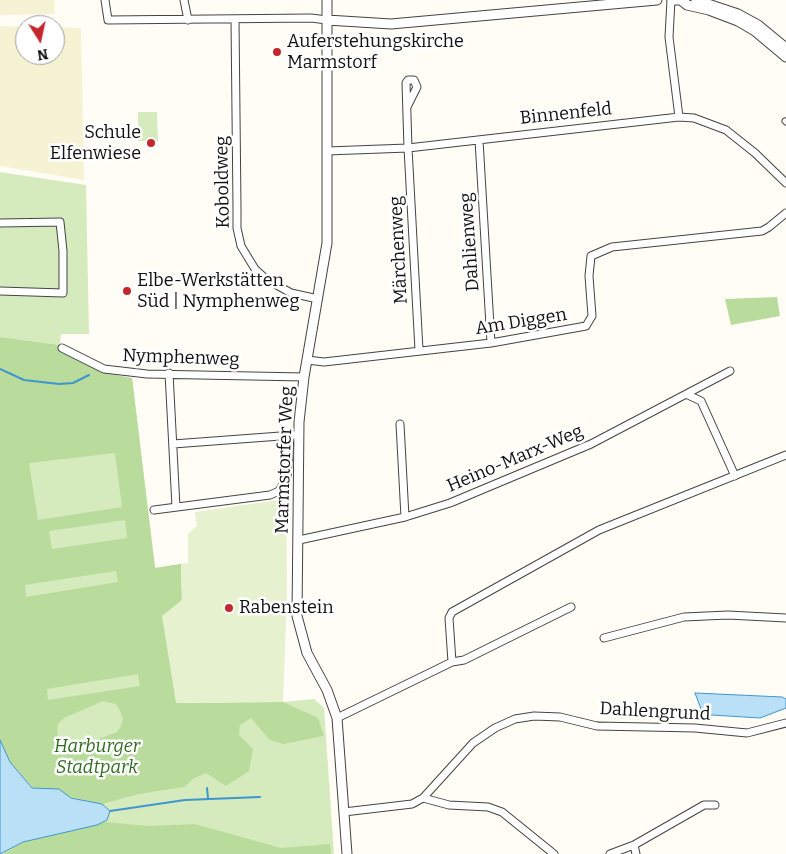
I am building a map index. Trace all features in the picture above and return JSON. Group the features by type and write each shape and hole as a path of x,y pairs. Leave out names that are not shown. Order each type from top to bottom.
{"street":[{"path":"105,0 108,20 318,18 400,24 656,0"},
{"path":"184,0 188,20"},
{"name":"Marmstorfer Weg","path":"176,508 270,494 279,491 287,477 327,242 327,0"},
{"path":"679,117 669,37 672,0 684,0 687,5 714,11 738,21 755,31 786,57"},
{"path":"696,0 721,7 749,20 786,48"},
{"name":"Koboldweg","path":"235,19 237,208 241,246 255,269 266,279 291,293 318,299"},
{"name":"Märchenweg","path":"407,106 419,350"},
{"name":"Binnenfeld","path":"327,151 408,148 679,117 694,118 726,130 755,153 786,183"},
{"name":"Dahlienweg","path":"479,140 491,343"},
{"name":"Am Diggen","path":"306,360 324,362 491,343 586,326 592,316 589,276 591,256 612,246 762,231 770,228 786,213"},
{"path":"0,223 60,222 63,251 63,293 0,291"},
{"name":"Nymphenweg","path":"62,348 104,369 147,374 304,377"},
{"name":"Heino-Marx-Weg","path":"299,540 405,517 450,503 555,460 688,395 730,371"},
{"path":"154,510 176,508 169,373"},
{"path":"688,395 701,401 735,476"},
{"path":"400,424 405,517"},
{"path":"173,444 294,435"},
{"name":"Marmstorfer Weg","path":"294,435 299,540 298,623 307,653 331,700 337,718 347,854"},
{"path":"452,662 449,618 452,612 599,530 786,455"},
{"path":"337,718 452,662 464,660 571,607"},
{"path":"604,638 684,617 728,615 786,618"},
{"name":"Dahlengrund","path":"344,812 412,804 423,798 474,743 495,728 516,719 534,716 560,717 597,726 695,728 747,733 786,723"},
{"path":"423,798 449,805 488,807 502,812 549,853 554,854"},
{"path":"610,854 634,845 704,805 715,805"},
{"path":"634,845 636,854"}],"shaded area":[{"path":"0,0 54,0 55,14 0,15"},
{"path":"0,26 15,27 15,65 65,65 65,27 81,28 84,180 0,166"}],"green space":[{"path":"138,112 157,112 158,141 138,141"},
{"path":"0,172 86,185 89,334 61,334 60,345 0,337"},
{"path":"777,297 780,316 731,325 725,299"},
{"name":"Harburger Stadtpark","path":"0,337 60,345 106,373 132,378 155,568 181,564 182,600 176,703 283,702 318,718 324,736 283,744 270,740 251,718 240,725 239,735 253,749 249,771 226,786 206,773 193,779 184,787 139,794 102,804 33,788 10,762 0,740","holes":["115,453 122,507 38,520 29,463","125,520 127,538 52,549 49,531","116,571 118,582 26,597 25,585","138,674 140,686 48,700 47,689","103,701 116,704 123,718 117,732 77,747 64,745 59,740 58,724 64,718"]},
{"name":"Harburger Stadtpark","path":"0,342 105,374 132,378 155,568 181,564 176,703 283,702 314,699 324,708 334,854 0,854"},
{"name":"Rabenstein","path":"286,499 287,595 283,702 176,703 162,616 182,600 181,564 188,563 188,534 197,526 195,512"},
{"path":"105,822 148,826 195,824 281,848 330,844 331,854 3,854 23,842"}],"water":[{"path":"695,693 782,697 786,699 786,708 760,718 712,715 704,717"},
{"path":"0,740 10,762 32,788 59,789 71,798 102,804 110,811 107,820 97,825 23,842 0,854"}],"waterway":[{"path":"0,369 24,380 59,384 73,383 89,375"},
{"path":"207,788 208,798"},
{"path":"110,811 185,800 260,797"}],"place":[{"name":"Auferstehungskirche Marmstorf","path":"277,52"},
{"name":"Schule Elfenwiese","path":"151,143"},
{"name":"Elbe-Werkstätten Süd | Nymphenweg","path":"127,291"},
{"name":"Rabenstein","path":"229,608"}]}
